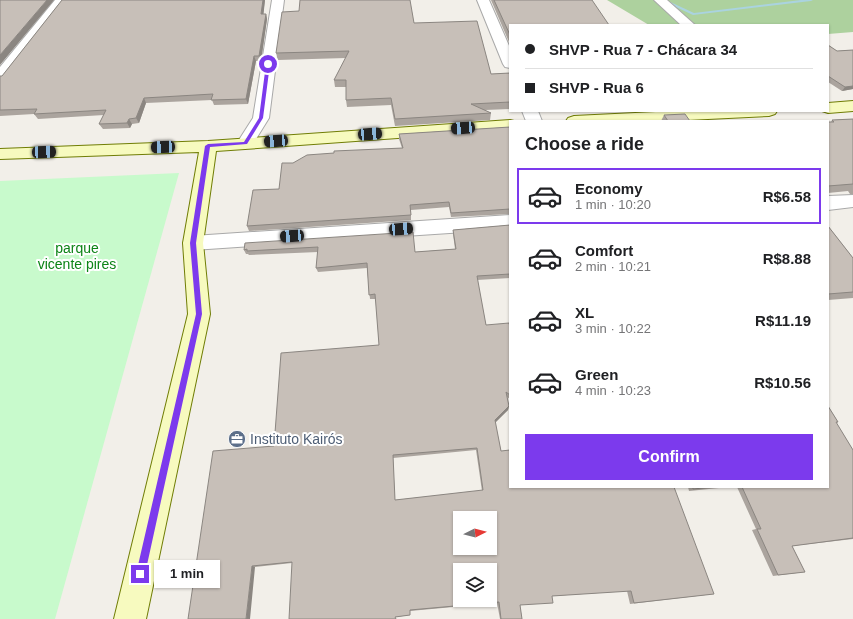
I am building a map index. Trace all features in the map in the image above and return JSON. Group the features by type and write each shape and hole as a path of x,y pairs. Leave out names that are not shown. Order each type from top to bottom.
{"street":[{"path":"0,77 61,0"},
{"path":"245,143 261,118 278,0"},
{"path":"483,0 509,62"},
{"path":"660,0 688,24"},
{"path":"829,108 853,106"},
{"path":"594,120 750,112"},
{"path":"0,154 208,146 509,125"},
{"path":"130,619 199,314 193,243 208,146"},
{"path":"829,203 853,201"},
{"path":"193,243 509,222"}],"green space":[{"path":"607,0 853,0 853,32 829,34 829,24 647,24"},
{"name":"parque vicente pires","path":"179,173 55,619 0,619 0,181"}],"building":[{"path":"0,0 47,0 0,55"},
{"path":"62,0 263,0 261,14 266,14 259,56 254,56 246,99 211,100 213,94 144,98 136,118 129,119 127,123 99,124 106,110 34,114 37,109 0,110 0,76 2,76"},
{"path":"300,0 410,0 414,23 477,21 491,74 509,73 509,102 471,104 491,113 395,119 391,98 346,100 346,80 334,80 349,51 276,53 282,12 299,11"},
{"path":"494,0 592,0 608,24 509,24 509,33"},
{"path":"829,46 837,51 853,50 853,86 845,87 829,77"},
{"path":"685,114 689,120 667,120 664,115"},
{"path":"853,119 853,184 829,186 829,122 834,122 832,120"},
{"path":"509,127 509,209 451,213 449,202 410,205 411,215 247,226 253,190 279,189 282,163 293,163 307,155 334,153 334,151 403,148 399,134"},
{"path":"509,225 509,274 477,276 486,325 509,323 509,394 506,392 509,406 495,420 501,451 509,450 509,488 674,488 714,594 634,603 631,591 552,596 553,603 520,605 522,619 501,619 499,602 497,602 497,563 453,563 453,606 410,610 410,615 395,617 396,619 289,619 292,562 252,566 246,619 188,619 213,451 274,446 281,353 379,345 375,294 369,295 367,263 316,268 318,247 247,251 247,249 244,250 245,243 413,232 415,252 456,249 453,230","holes":["477,448 483,490 395,500 393,455"]},
{"path":"829,227 853,258 853,292 829,294"},
{"path":"829,408 853,450 853,538 792,546 805,572 778,575 757,529 761,529 742,488 829,488"}],"waterway":[{"path":"663,0 693,14 811,0"}],"place":[{"name":"Instituto Kairós","path":"237,439"}],"route":[{"path":"140,574 199,314 193,243 208,146 245,143 261,118 268,64"}]}
